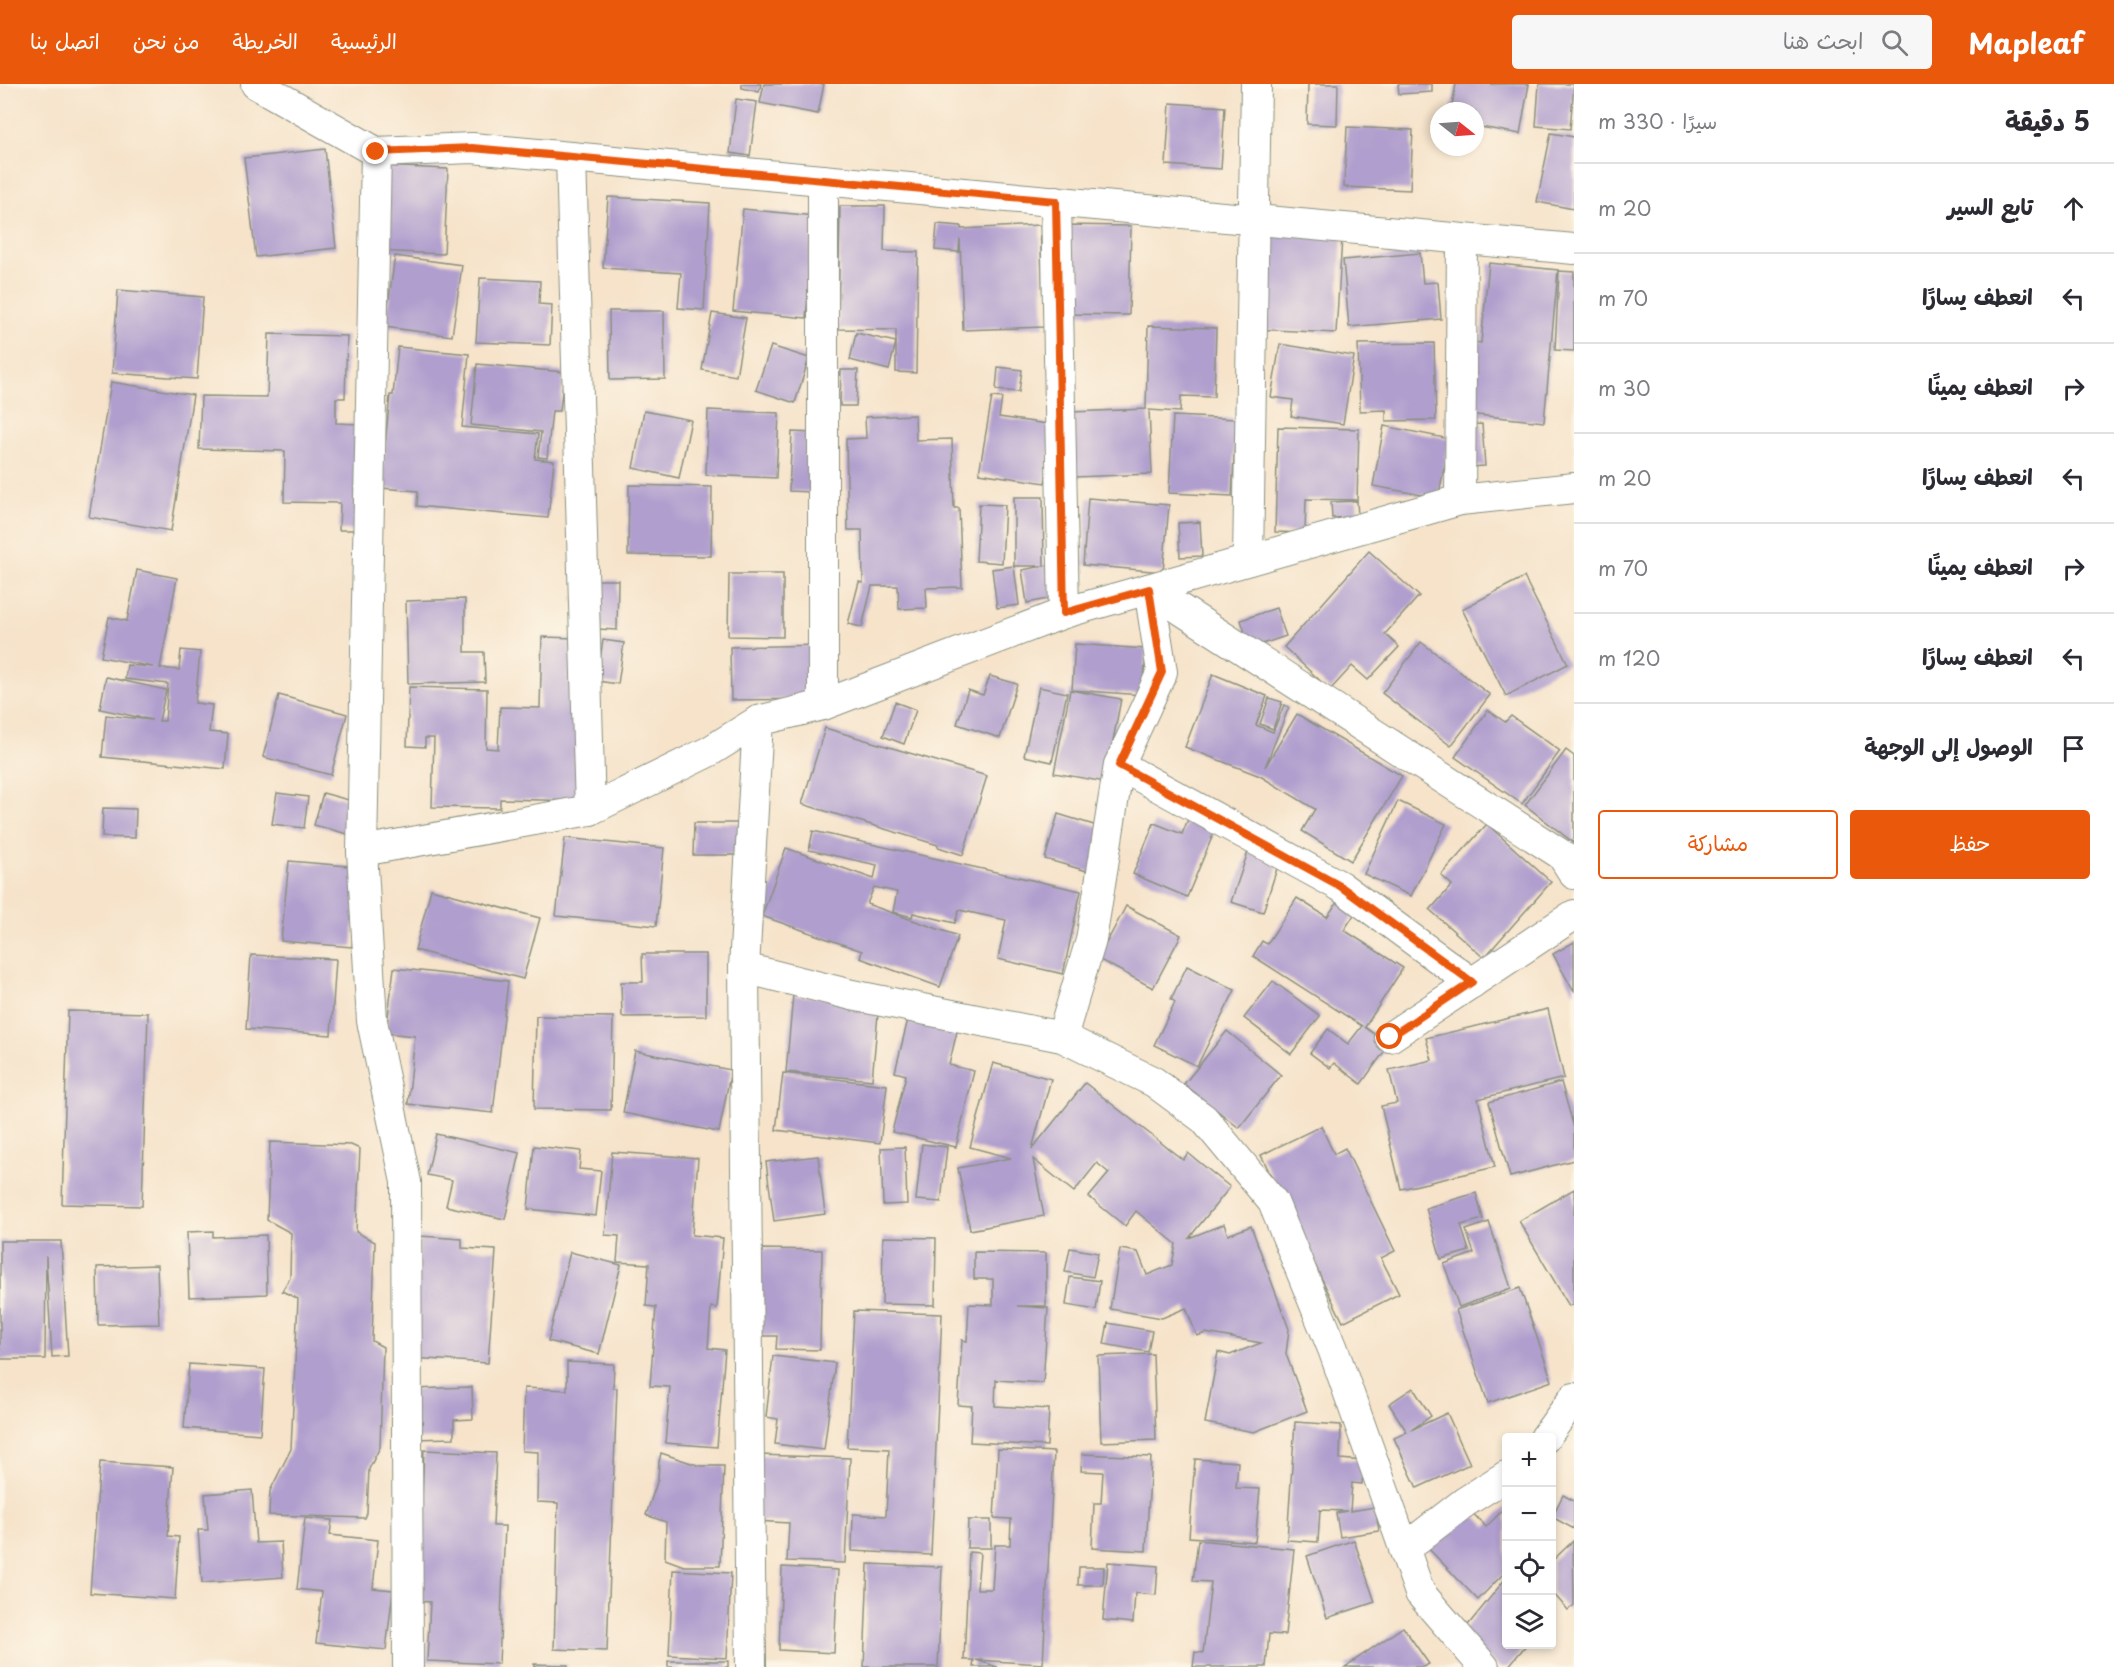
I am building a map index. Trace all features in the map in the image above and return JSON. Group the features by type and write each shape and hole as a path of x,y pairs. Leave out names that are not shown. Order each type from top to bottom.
{"street":[{"path":"256,84 376,152 472,148 1574,249"},
{"path":"1248,560 1256,84"},
{"path":"376,152 363,851 372,1022 406,1182 408,1667"},
{"path":"571,157 590,810"},
{"path":"823,180 823,705"},
{"path":"1056,201 1064,613"},
{"path":"1460,500 1462,239"},
{"path":"363,851 590,810 710,751 758,721 823,705 1064,613 1460,500 1574,488"},
{"path":"1062,1037 1091,940 1119,765 1162,672 1149,589"},
{"path":"1149,589 1562,855 1574,874"},
{"path":"751,1667 744,968 758,721"},
{"path":"1119,765 1340,886 1472,982"},
{"path":"1390,1037 1574,915"},
{"path":"744,968 852,995 1062,1037 1154,1082 1204,1119 1273,1202 1333,1349 1420,1593 1484,1667"},
{"path":"1548,1433 1574,1398"},
{"path":"1404,1549 1465,1502 1502,1479"}],"building":[{"path":"742,84 761,84 759,92 742,88"},
{"path":"764,84 824,84 818,114 760,103"},
{"path":"1308,84 1338,84 1337,125 1307,124"},
{"path":"1398,84 1432,84 1432,92 1399,94"},
{"path":"1456,84 1529,84 1520,134 1484,128 1484,102 1453,102"},
{"path":"1539,84 1574,84 1570,129 1536,126"},
{"path":"736,99 757,102 750,156 730,153"},
{"path":"1170,103 1225,107 1221,169 1166,165"},
{"path":"1347,127 1413,130 1410,190 1344,187"},
{"path":"1551,133 1574,137 1574,209 1537,202"},
{"path":"325,149 336,248 256,257 244,158"},
{"path":"379,166 448,169 444,254 375,251"},
{"path":"608,197 710,203 704,310 678,308 681,273 603,268"},
{"path":"840,206 885,206 884,251 918,252 916,373 896,372 896,330 838,329"},
{"path":"743,209 815,216 806,318 733,311"},
{"path":"937,224 961,226 961,229 1040,225 1044,327 963,330 960,239 959,252 935,250"},
{"path":"1063,225 1131,226 1129,315 1062,314"},
{"path":"1260,233 1342,238 1336,333 1254,329"},
{"path":"1420,253 1423,283 1438,282 1441,319 1349,327 1343,260"},
{"path":"395,256 462,265 452,336 385,327"},
{"path":"1489,263 1558,270 1544,422 1467,414 1474,342 1481,343"},
{"path":"1559,271 1574,272 1574,351 1555,350"},
{"path":"480,278 540,281 539,304 552,305 550,345 476,342"},
{"path":"118,290 203,297 197,379 112,373"},
{"path":"609,311 664,311 665,379 610,380"},
{"path":"712,313 746,318 736,376 702,370"},
{"path":"1148,326 1216,328 1214,397 1181,396 1180,412 1149,410 1152,474 1074,477 1071,412 1146,409"},
{"path":"856,333 896,342 889,370 850,360"},
{"path":"269,334 347,336 345,398 336,398 336,423 359,424 356,530 339,530 340,503 284,502 285,451 199,449 201,396 267,397"},
{"path":"1434,343 1436,420 1386,421 1386,410 1360,411 1358,344"},
{"path":"1280,344 1354,356 1343,424 1291,416 1293,400 1271,397"},
{"path":"771,346 809,358 795,403 756,390"},
{"path":"398,347 469,354 462,427 538,434 535,459 554,461 548,518 417,506 418,491 381,488 390,395 393,395"},
{"path":"477,364 564,372 560,411 552,411 547,458 538,457 541,432 471,425"},
{"path":"998,367 1022,370 1019,392 996,390"},
{"path":"841,370 858,370 856,406 840,406"},
{"path":"111,382 193,395 171,531 89,517"},
{"path":"992,397 1002,398 999,417 1054,425 1045,483 979,473"},
{"path":"708,410 779,413 776,478 706,475"},
{"path":"644,411 691,420 679,478 633,468"},
{"path":"915,415 916,440 952,439 954,508 959,508 962,587 926,588 927,608 899,609 898,586 872,586 862,627 848,624 859,582 863,583 862,530 848,530 846,439 866,438 865,417"},
{"path":"1173,416 1236,419 1232,496 1169,493"},
{"path":"1482,424 1485,466 1468,467 1465,425"},
{"path":"1384,426 1450,439 1438,498 1373,486"},
{"path":"1278,427 1359,429 1357,500 1306,499 1305,533 1275,532"},
{"path":"792,432 814,433 811,492 789,491"},
{"path":"629,485 712,487 711,556 628,555"},
{"path":"1014,497 1043,497 1044,566 1052,564 1058,597 1027,603 1022,570 1043,566 1014,566"},
{"path":"1088,498 1169,505 1163,572 1083,565"},
{"path":"1357,501 1358,517 1332,518 1331,502"},
{"path":"979,504 1005,505 1002,563 976,561"},
{"path":"1200,522 1202,556 1180,557 1178,523"},
{"path":"1369,551 1419,596 1385,634 1399,647 1368,680 1352,666 1330,690 1284,647"},
{"path":"1014,566 1019,605 997,608 992,569"},
{"path":"137,570 177,578 160,668 179,670 181,650 200,652 195,703 212,705 209,732 228,734 225,769 102,757 106,715 152,720 100,709 106,677 166,690 159,721 165,721 168,684 125,679 127,665 153,667 101,657 109,617 127,621"},
{"path":"729,574 783,574 783,637 728,636"},
{"path":"1524,577 1568,664 1506,696 1462,609"},
{"path":"598,580 618,580 617,630 597,629"},
{"path":"465,599 465,652 484,652 485,682 408,684 406,601"},
{"path":"1276,608 1286,636 1250,648 1241,620"},
{"path":"542,637 577,638 581,801 500,799 500,808 432,807 434,738 425,738 425,747 407,746 409,687 487,689 486,748 498,749 500,707 540,708"},
{"path":"603,640 624,643 618,684 597,681"},
{"path":"1421,642 1490,695 1451,746 1382,693"},
{"path":"1075,644 1146,649 1143,695 1072,690"},
{"path":"821,645 822,699 731,700 730,647"},
{"path":"1213,674 1267,696 1256,725 1273,732 1284,705 1289,707 1265,767 1297,714 1402,776 1351,861 1302,831 1315,809 1260,776 1185,747"},
{"path":"990,676 1017,684 1000,738 957,724 968,690 983,695"},
{"path":"1039,687 1067,693 1052,762 1024,756"},
{"path":"1070,690 1121,699 1105,782 1054,773"},
{"path":"279,695 347,714 331,775 263,757"},
{"path":"1269,698 1282,702 1273,729 1260,724"},
{"path":"895,702 916,710 904,744 883,736"},
{"path":"1488,710 1505,722 1511,716 1560,751 1522,804 1455,757"},
{"path":"825,728 987,776 963,855 938,847 938,845 802,804"},
{"path":"1566,750 1574,756 1574,843 1525,805"},
{"path":"277,793 308,797 304,828 272,824"},
{"path":"323,793 363,804 355,836 314,825"},
{"path":"1398,801 1446,824 1411,896 1364,874"},
{"path":"103,808 136,809 135,838 102,837"},
{"path":"1191,812 1218,823 1187,897 1133,874 1154,823 1182,834"},
{"path":"1058,814 1107,829 1094,873 1045,859"},
{"path":"694,823 742,823 741,855 693,855"},
{"path":"1487,824 1551,882 1484,958 1430,910 1452,885 1441,875"},
{"path":"813,831 1081,891 1063,974 998,959 1006,920 959,910 955,923 913,913 912,917 893,912 897,892 874,887 867,904 958,936 940,987 860,958 862,951 762,916 786,848 874,879 877,865 809,850"},
{"path":"565,838 664,848 656,926 556,916"},
{"path":"1249,849 1280,859 1263,912 1231,902"},
{"path":"289,861 359,867 352,947 281,941"},
{"path":"431,889 540,918 523,979 415,950"},
{"path":"1297,898 1327,917 1338,901 1356,912 1344,930 1403,968 1365,1027 1389,1045 1361,1084 1334,1063 1330,1068 1310,1053 1328,1029 1348,1044 1362,1026 1253,956 1262,941 1267,944"},
{"path":"1126,906 1181,935 1153,988 1098,959"},
{"path":"1574,942 1574,992 1553,954"},
{"path":"642,954 706,954 706,1016 622,1017 621,982 643,982"},
{"path":"251,955 336,959 331,1035 246,1029"},
{"path":"1187,966 1235,990 1197,1066 1154,1045 1175,1002 1171,999"},
{"path":"394,968 508,981 493,1113 408,1104 415,1036 386,1033"},
{"path":"1273,981 1320,1016 1291,1054 1244,1018"},
{"path":"793,995 879,1003 872,1080 786,1072"},
{"path":"1548,1009 1564,1078 1478,1099 1495,1167 1401,1189 1381,1106 1397,1103 1389,1070 1432,1060 1426,1038"},
{"path":"68,1011 148,1013 142,1206 62,1204"},
{"path":"910,1011 959,1023 949,1065 974,1071 956,1147 892,1132 906,1075 895,1072"},
{"path":"536,1016 613,1017 611,1110 534,1109"},
{"path":"1227,1031 1281,1075 1239,1128 1184,1084"},
{"path":"635,1051 731,1070 719,1132 623,1113"},
{"path":"993,1063 1051,1079 1032,1149 1085,1083 1183,1160 1188,1153 1230,1187 1189,1238 1224,1224 1228,1235 1251,1226 1289,1329 1286,1354 1307,1411 1254,1432 1205,1423 1218,1352 1230,1355 1261,1343 1206,1333 1197,1336 1186,1308 1162,1318 1110,1309 1120,1249 1138,1252 1147,1275 1172,1265 1176,1244 1136,1211 1125,1226 1089,1197 1109,1173 1097,1163 1074,1192 1033,1159 1044,1216 970,1230 958,1168 1011,1158 970,1147"},
{"path":"783,1073 887,1085 880,1143 776,1130"},
{"path":"1561,1082 1574,1128 1574,1160 1510,1177 1489,1102"},
{"path":"1321,1126 1334,1154 1345,1148 1395,1251 1381,1258 1399,1294 1343,1322 1261,1155"},
{"path":"436,1134 520,1153 505,1219 446,1206 452,1180 427,1175"},
{"path":"270,1142 351,1145 360,1149 356,1232 375,1242 372,1341 383,1347 380,1447 369,1469 365,1518 269,1515 270,1491 291,1449 298,1299 282,1291 290,1277 291,1233 267,1220"},
{"path":"922,1144 947,1147 941,1202 916,1200"},
{"path":"534,1146 581,1151 579,1169 601,1171 596,1216 528,1209"},
{"path":"905,1147 907,1204 883,1205 881,1148"},
{"path":"612,1152 698,1158 692,1235 723,1238 717,1308 711,1307 708,1348 725,1350 717,1447 665,1443 670,1387 650,1386 656,1307 646,1306 649,1264 617,1262 619,1236 605,1235"},
{"path":"818,1156 825,1214 774,1221 766,1162"},
{"path":"1574,1189 1574,1303 1569,1306 1519,1221"},
{"path":"1476,1193 1483,1219 1461,1225 1469,1251 1441,1259 1426,1208"},
{"path":"1489,1222 1511,1288 1459,1307 1444,1264 1474,1253 1466,1230"},
{"path":"213,1231 213,1237 266,1235 267,1294 189,1297 187,1232"},
{"path":"420,1236 462,1239 462,1248 496,1250 488,1363 412,1358"},
{"path":"883,1237 936,1238 935,1305 882,1304"},
{"path":"0,1241 61,1241 68,1356 52,1357 46,1256 45,1359 0,1359"},
{"path":"1070,1248 1098,1253 1093,1277 1065,1272"},
{"path":"761,1249 822,1250 820,1350 776,1349 777,1336 759,1336"},
{"path":"570,1252 621,1265 599,1354 548,1341"},
{"path":"974,1252 1046,1253 1046,1306 1017,1306 1048,1308 1043,1383 996,1380 995,1406 1049,1409 1047,1446 970,1442 972,1406 958,1405 962,1340 967,1341 969,1304 993,1305 993,1279 974,1279"},
{"path":"157,1265 159,1324 98,1325 97,1267"},
{"path":"1070,1277 1100,1281 1096,1310 1066,1305"},
{"path":"1520,1288 1552,1381 1488,1403 1456,1310"},
{"path":"854,1311 942,1314 931,1555 852,1551 853,1514 886,1516 889,1449 847,1447"},
{"path":"1108,1323 1152,1331 1148,1352 1104,1344"},
{"path":"1153,1354 1156,1440 1101,1442 1098,1356"},
{"path":"773,1356 835,1363 824,1450 775,1444 778,1419 766,1417"},
{"path":"567,1362 614,1364 613,1388 617,1388 607,1651 554,1649 558,1503 537,1502 538,1452 522,1451 524,1388 567,1390"},
{"path":"189,1364 265,1369 260,1434 184,1428"},
{"path":"472,1387 473,1419 454,1420 454,1438 413,1439 412,1389"},
{"path":"1413,1388 1431,1416 1411,1430 1447,1413 1470,1464 1417,1488 1394,1438 1407,1432 1389,1404"},
{"path":"1295,1422 1341,1425 1340,1459 1364,1461 1362,1484 1352,1483 1350,1511 1375,1507 1379,1531 1340,1537 1336,1513 1347,1511 1320,1510 1318,1542 1287,1540"},
{"path":"998,1449 1054,1452 1043,1664 976,1660 998,1667 973,1667 974,1660 964,1660 969,1552 980,1553 977,1589 992,1589 995,1545 1010,1545 1011,1519 994,1518"},
{"path":"424,1450 496,1453 493,1526 505,1526 499,1664 427,1661 430,1602 418,1601"},
{"path":"661,1453 700,1466 724,1466 720,1566 684,1566 665,1559 666,1522 646,1515 658,1479"},
{"path":"1082,1454 1151,1457 1146,1551 1092,1548 1094,1503 1101,1503 1103,1472 1081,1471"},
{"path":"758,1455 850,1458 845,1563 787,1561 789,1523 755,1521"},
{"path":"1195,1459 1238,1462 1236,1488 1260,1489 1255,1542 1189,1537"},
{"path":"100,1462 173,1467 168,1536 179,1537 175,1599 90,1593"},
{"path":"252,1490 256,1543 281,1542 283,1577 202,1583 198,1530 208,1530 205,1494"},
{"path":"1563,1495 1574,1501 1574,1529 1556,1519 1556,1509"},
{"path":"1464,1504 1486,1527 1502,1511 1502,1575 1478,1600 1424,1544"},
{"path":"305,1518 332,1520 330,1535 378,1540 373,1588 393,1590 386,1650 316,1643 322,1592 297,1589"},
{"path":"968,1520 991,1520 991,1548 967,1548"},
{"path":"1198,1540 1294,1549 1285,1635 1269,1634 1266,1667 1193,1667 1195,1652 1203,1653 1211,1582 1193,1581"},
{"path":"1354,1540 1375,1602 1327,1618 1307,1556"},
{"path":"1573,1541 1574,1605 1568,1610 1556,1596 1556,1557"},
{"path":"1108,1562 1158,1566 1156,1595 1135,1593 1133,1623 1103,1620"},
{"path":"868,1564 942,1567 938,1667 864,1667"},
{"path":"782,1567 838,1570 834,1653 779,1650"},
{"path":"1079,1567 1104,1567 1103,1585 1078,1585"},
{"path":"673,1570 731,1573 727,1658 669,1655"},
{"path":"1502,1583 1502,1649 1523,1649 1508,1667 1499,1667 1460,1635"},
{"path":"1403,1627 1429,1664 1423,1667 1345,1667"},
{"path":"668,1661 728,1661 728,1667 668,1667"},
{"path":"534,1664 568,1665 568,1667 534,1667"}],"route":[{"path":"376,152 472,148 1056,201 1064,613 1149,589 1162,672 1119,765 1340,886 1472,982 1390,1037"}]}
